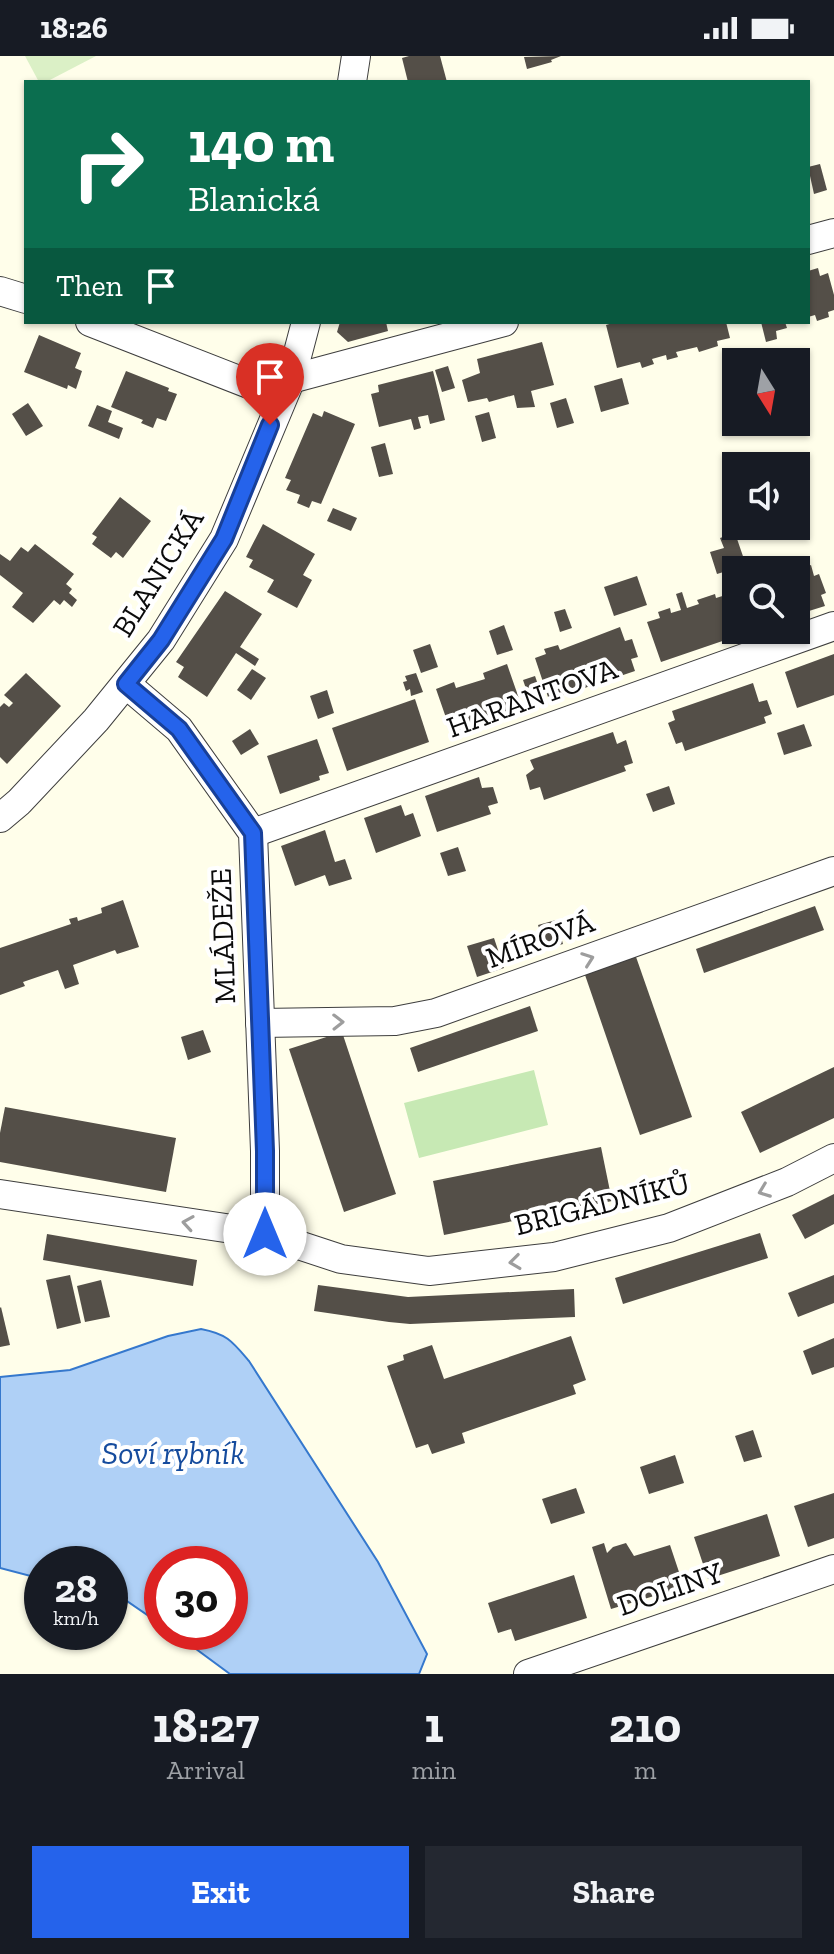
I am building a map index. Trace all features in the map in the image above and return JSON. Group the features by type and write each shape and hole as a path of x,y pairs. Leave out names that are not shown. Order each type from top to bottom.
{"street":[{"path":"352,80 356,56"},
{"path":"810,239 834,233"},
{"path":"0,291 24,298"},
{"path":"96,324 286,388 497,324"},
{"name":"BLANICKÁ","path":"0,818 19,802 126,684 161,640 224,539 286,388 305,324"},
{"name":"HARANTOVA","path":"253,833 834,626"},
{"name":"MLÁDEŽE","path":"126,684 179,729 253,833 265,1151 265,1234"},
{"name":"MÍROVÁ","path":"260,1023 395,1021 436,1013 834,871"},
{"name":"BRIGÁDNÍKŮ","path":"0,1194 265,1234 341,1259 429,1271 554,1257 669,1228 787,1182 834,1158"},
{"name":"DOLINY","path":"528,1674 834,1569"}],"green space":[{"path":"25,56 96,56 50,80 38,80"},
{"path":"534,1070 548,1125 419,1158 404,1103"}],"water":[{"name":"Soví rybník","path":"201,1329 217,1333 228,1339 249,1361 378,1562 427,1654 419,1674 230,1674 197,1650 248,1650 248,1546 144,1546 144,1613 128,1602 128,1546 24,1546 24,1574 0,1568 0,1377 70,1370 168,1336"}],"building":[{"path":"440,56 446,80 408,80 402,58"},
{"path":"561,56 527,69 524,57"},
{"path":"820,164 827,190 814,194 810,166"},
{"path":"818,268 820,276 828,273 834,295 834,310 828,312 829,317 817,321 815,315 810,316 810,270"},
{"path":"339,324 386,324 388,331 348,342 337,332"},
{"path":"726,324 730,338 717,341 718,346 699,352 697,347 676,352 678,357 667,360 666,355 652,359 654,364 642,368 640,362 617,368 606,325"},
{"path":"762,324 786,324 787,328 776,331 777,339 766,342"},
{"path":"39,335 81,353 75,368 82,371 76,389 68,385 67,389 24,372"},
{"path":"542,342 554,385 531,391 535,407 517,408 514,395 489,402 487,398 468,402 462,380 480,373 477,359"},
{"path":"448,366 455,388 442,392 435,370"},
{"path":"126,371 177,394 166,421 157,418 153,428 141,423 143,420 111,407"},
{"path":"433,371 445,420 430,424 428,415 418,417 421,428 414,430 411,419 379,427 371,394 379,392 378,385"},
{"path":"622,378 629,404 601,412 594,386"},
{"path":"566,398 574,423 557,428 550,403"},
{"path":"28,403 43,426 26,436 12,414"},
{"path":"97,405 112,411 108,422 123,428 119,439 88,426"},
{"path":"324,411 355,424 321,504 312,501 309,508 297,503 300,495 286,490 291,480 285,478 313,413 322,417"},
{"path":"489,412 496,438 482,442 475,416"},
{"path":"385,443 393,474 379,477 371,447"},
{"path":"120,497 151,521 123,558 116,552 111,558 92,544 97,537 92,534"},
{"path":"333,508 357,518 351,531 327,521"},
{"path":"263,524 315,554 303,575 312,580 297,608 267,592 274,580 249,567 253,560 246,557"},
{"path":"720,538 737,540 743,556 722,556 722,572 717,574 710,552 724,548"},
{"path":"35,544 74,574 66,584 72,589 69,593 77,600 72,607 64,600 60,605 54,600 33,623 12,607 23,593 0,575 0,554 10,561 21,547 28,552"},
{"path":"810,565 814,576 819,574 826,593 821,595 825,606 810,611"},
{"path":"637,576 647,605 614,616 604,587"},
{"path":"225,591 262,614 240,647 259,659 255,666 236,653 207,697 178,677 184,667 176,662"},
{"path":"682,592 687,608 699,604 697,600 715,594 716,598 722,596 722,641 661,662 647,622 660,618 658,612 670,608 671,613 681,610 676,594"},
{"path":"565,609 572,628 560,632 554,612"},
{"path":"504,625 513,650 497,655 489,631"},
{"path":"620,627 625,641 632,639 638,657 631,659 635,671 549,700 535,658 546,654 544,649 558,645 560,650"},
{"path":"430,644 438,667 421,673 413,650"},
{"path":"834,654 834,695 797,708 785,672"},
{"path":"507,664 523,710 452,735 436,689 454,682 456,688 485,679 483,673"},
{"path":"252,669 266,678 251,700 237,690"},
{"path":"26,673 61,706 7,764 0,757 0,707 4,703 9,707 13,703 4,695"},
{"path":"416,673 423,692 411,696 410,689 406,691 403,682 407,681 405,676"},
{"path":"535,676 544,702 532,706 523,680"},
{"path":"753,683 759,702 767,700 772,714 764,717 766,723 685,751 682,742 676,744 668,723 675,720 672,711"},
{"path":"327,690 334,713 318,719 310,696"},
{"path":"415,699 429,742 347,771 332,728"},
{"path":"804,724 812,746 784,755 777,733"},
{"path":"250,729 259,744 241,755 232,741"},
{"path":"613,732 617,744 626,740 633,763 624,766 626,771 544,800 540,787 530,790 526,775 534,769 530,760"},
{"path":"317,739 329,773 319,776 320,780 280,794 267,756"},
{"path":"479,777 482,788 493,787 498,803 488,806 491,814 437,832 425,796"},
{"path":"669,786 675,804 653,812 646,794"},
{"path":"401,805 405,816 413,813 421,836 376,853 364,818"},
{"path":"325,830 335,862 345,859 352,879 329,886 325,875 295,886 281,846"},
{"path":"458,847 466,871 448,876 440,853"},
{"path":"123,900 139,947 117,954 115,950 73,965 79,984 65,989 58,970 23,982 25,986 0,995 0,948 71,924 69,919 77,917 78,921 102,913 101,908"},
{"path":"815,906 824,930 704,973 696,949"},
{"path":"556,920 563,944 546,949 538,925"},
{"path":"494,938 504,968 477,977 467,946"},
{"path":"635,954 692,1117 640,1135 584,972"},
{"path":"530,1006 538,1031 418,1072 410,1048"},
{"path":"203,1030 211,1052 188,1060 181,1037"},
{"path":"342,1032 396,1194 344,1212 289,1049"},
{"path":"834,1067 834,1118 760,1153 741,1112"},
{"path":"5,1107 176,1138 166,1192 0,1162 0,1133"},
{"path":"601,1147 612,1201 444,1235 433,1181"},
{"path":"834,1194 834,1224 805,1239 792,1215"},
{"path":"760,1233 768,1258 623,1304 615,1278"},
{"path":"47,1234 197,1260 193,1286 43,1260"},
{"path":"70,1275 81,1323 57,1329 46,1280"},
{"path":"834,1275 834,1303 798,1317 788,1293"},
{"path":"101,1280 110,1317 85,1322 77,1286"},
{"path":"318,1285 408,1297 574,1289 575,1317 410,1324 389,1322 314,1311"},
{"path":"0,1308 10,1345 0,1347"},
{"path":"571,1336 586,1380 573,1385 576,1394 462,1433 465,1443 432,1454 428,1444 416,1448 387,1366 404,1360 403,1355 432,1345 444,1379"},
{"path":"834,1338 834,1367 812,1375 803,1351"},
{"path":"753,1430 762,1457 744,1462 735,1436"},
{"path":"675,1455 684,1483 649,1494 640,1467"},
{"path":"576,1488 585,1513 551,1524 542,1499"},
{"path":"834,1493 834,1538 808,1547 794,1506"},
{"path":"767,1514 780,1556 708,1579 694,1537"},
{"path":"604,1543 607,1553 613,1547 626,1543 634,1556 670,1545 684,1587 611,1609 592,1547"},
{"path":"574,1575 587,1618 515,1641 511,1629 498,1633 488,1603"}],"route":[{"path":"265,1234 265,1151 253,833 179,729 126,684 161,640 224,539 270,425"}]}
